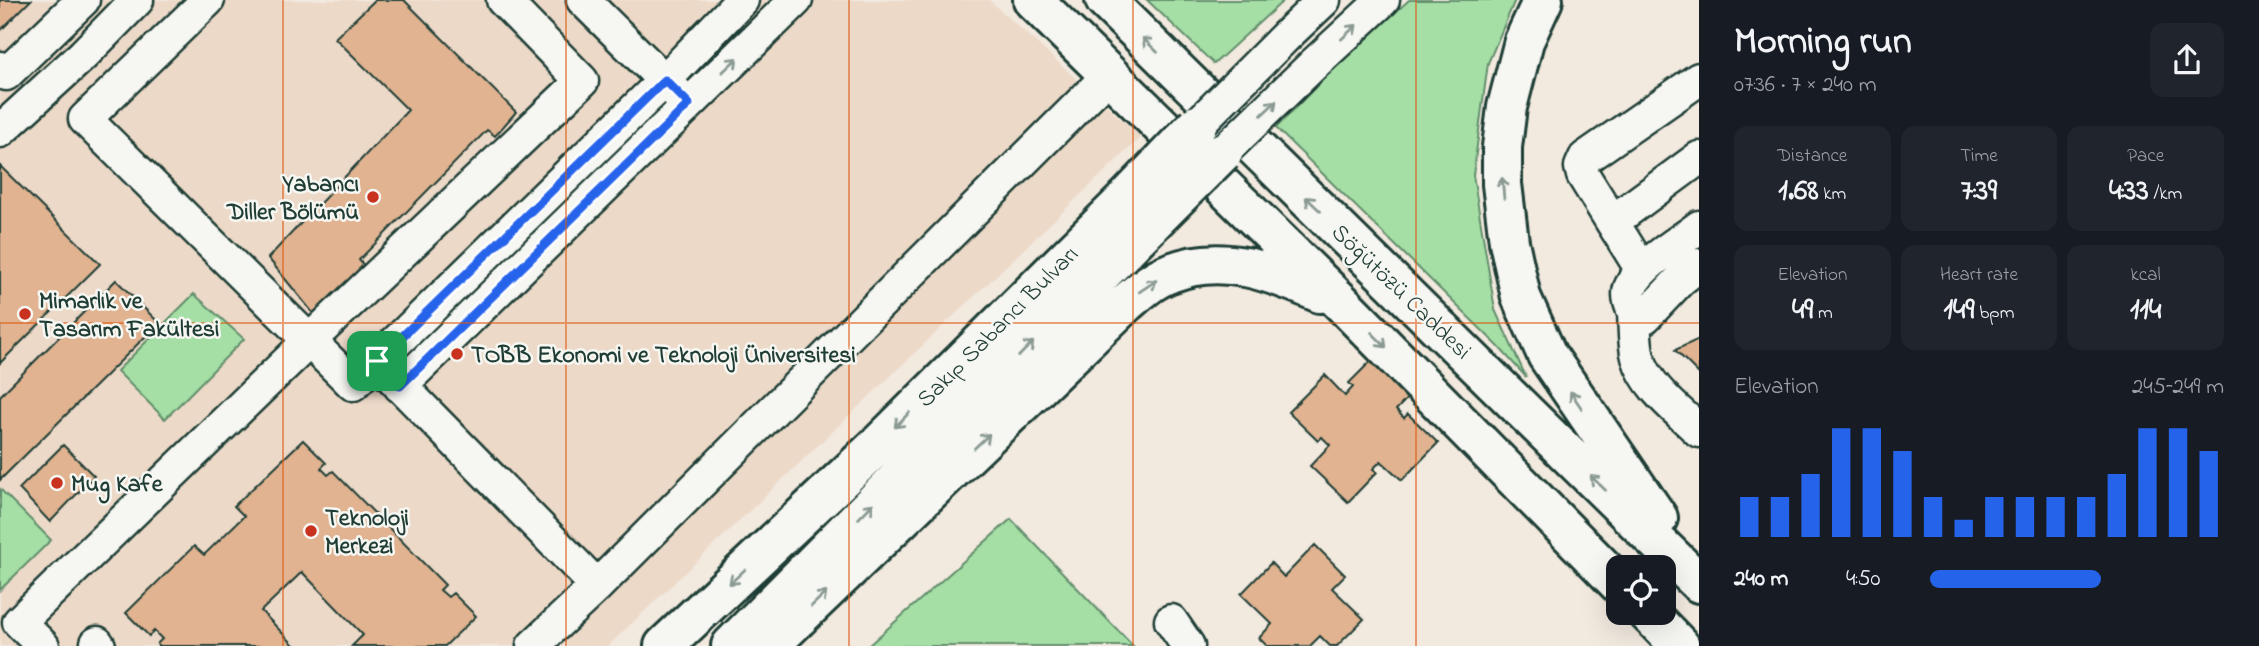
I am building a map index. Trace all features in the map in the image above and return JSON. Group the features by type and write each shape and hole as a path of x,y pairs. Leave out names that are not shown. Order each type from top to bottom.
{"main road":[{"name":"Söğütözü Caddesi","path":"1033,0 1342,303 1606,571"},
{"name":"Söğütözü Caddesi","path":"1105,0 1699,583"},
{"path":"1543,0 1524,41 1507,107 1502,147 1502,184 1509,242 1521,297 1546,355 1699,577"},
{"name":"Sakıp Sabancı Bulvarı","path":"732,646 1138,212 1197,125"},
{"name":"Sakıp Sabancı Bulvarı","path":"664,646 879,444 1138,212 1223,152"},
{"path":"769,646 1116,312 1147,286 1168,273 1195,265 1224,264 1277,274 1342,303"},
{"path":"1660,625 1680,646"}],"street":[{"path":"0,68 6,74 83,0"},
{"path":"0,131 83,55 137,0"},
{"path":"208,0 85,119 353,384 665,80 742,0"},
{"path":"43,646 19,622 582,81 503,0"},
{"path":"583,0 689,104"},
{"path":"400,386 796,0"},
{"name":"Sakıp Sabancı Bulvarı","path":"1197,125 1324,0"},
{"name":"Sakıp Sabancı Bulvarı","path":"1223,152 1383,0"},
{"path":"533,646 597,586 1110,75"},
{"path":"1643,270 1580,167 1582,162 1699,79"},
{"path":"1612,222 1699,159"},
{"path":"1699,227 1643,270 1631,286 1629,294 1634,312 1638,358 1645,373 1653,385 1699,430"},
{"path":"1634,312 1645,317 1680,280 1699,265"},
{"path":"377,361 597,586"}],"shaded area":[{"name":"TOBB Ekonomi ve Teknoloji Üniversitesi","path":"0,0 989,0 1141,137 608,646 0,646"}],"green space":[{"path":"1147,0 1284,0 1214,64"},
{"path":"1409,0 1515,0 1488,63 1473,175 1495,310 1526,377 1497,345 1276,128 1327,75"},
{"path":"194,294 244,339 165,419 117,371"},
{"path":"0,489 51,540 0,590"},
{"path":"1011,519 1133,646 868,646"}],"building":[{"path":"0,0 31,0 0,31"},
{"name":"Yabancı Diller Bölümü","path":"375,0 404,0 516,112 495,136 487,130 359,260 367,269 317,318 268,258 408,110 335,38"},
{"name":"Mimarlık ve Tasarım Fakültesi","path":"0,166 100,264 0,363"},
{"path":"116,280 159,323 0,480 0,396"},
{"path":"1699,339 1699,374 1675,350"},
{"path":"1379,353 1416,389 1396,410 1404,418 1408,414 1438,443 1402,480 1381,461 1373,469 1377,472 1348,502 1310,466 1330,445 1322,437 1318,441 1288,412 1325,375 1345,396 1353,387 1349,383"},
{"name":"Teknoloji Merkezi","path":"303,440 326,463 321,468 328,475 333,471 445,585 440,590 448,597 453,593 476,616 445,646 352,646 363,635 302,572 261,611 295,646 158,646 162,639 154,631 149,636 126,613 194,546 204,555 244,516 234,506"},
{"name":"Mug Kafe","path":"63,445 94,476 50,522 19,489"},
{"path":"1315,545 1345,575 1332,588 1364,619 1337,646 1330,646 1320,636 1310,646 1267,646 1259,638 1272,624 1241,594 1271,563 1284,577"}],"place":[{"name":"Yabancı Diller Bölümü","path":"373,197"},
{"name":"Mimarlık ve Tasarım Fakültesi","path":"25,314"},
{"name":"TOBB Ekonomi ve Teknoloji Üniversitesi","path":"457,354"},
{"name":"Mug Kafe","path":"57,483"},
{"name":"Teknoloji Merkezi","path":"311,531"}],"route":[{"path":"665,80 689,104 400,386 377,361 665,80"}]}
